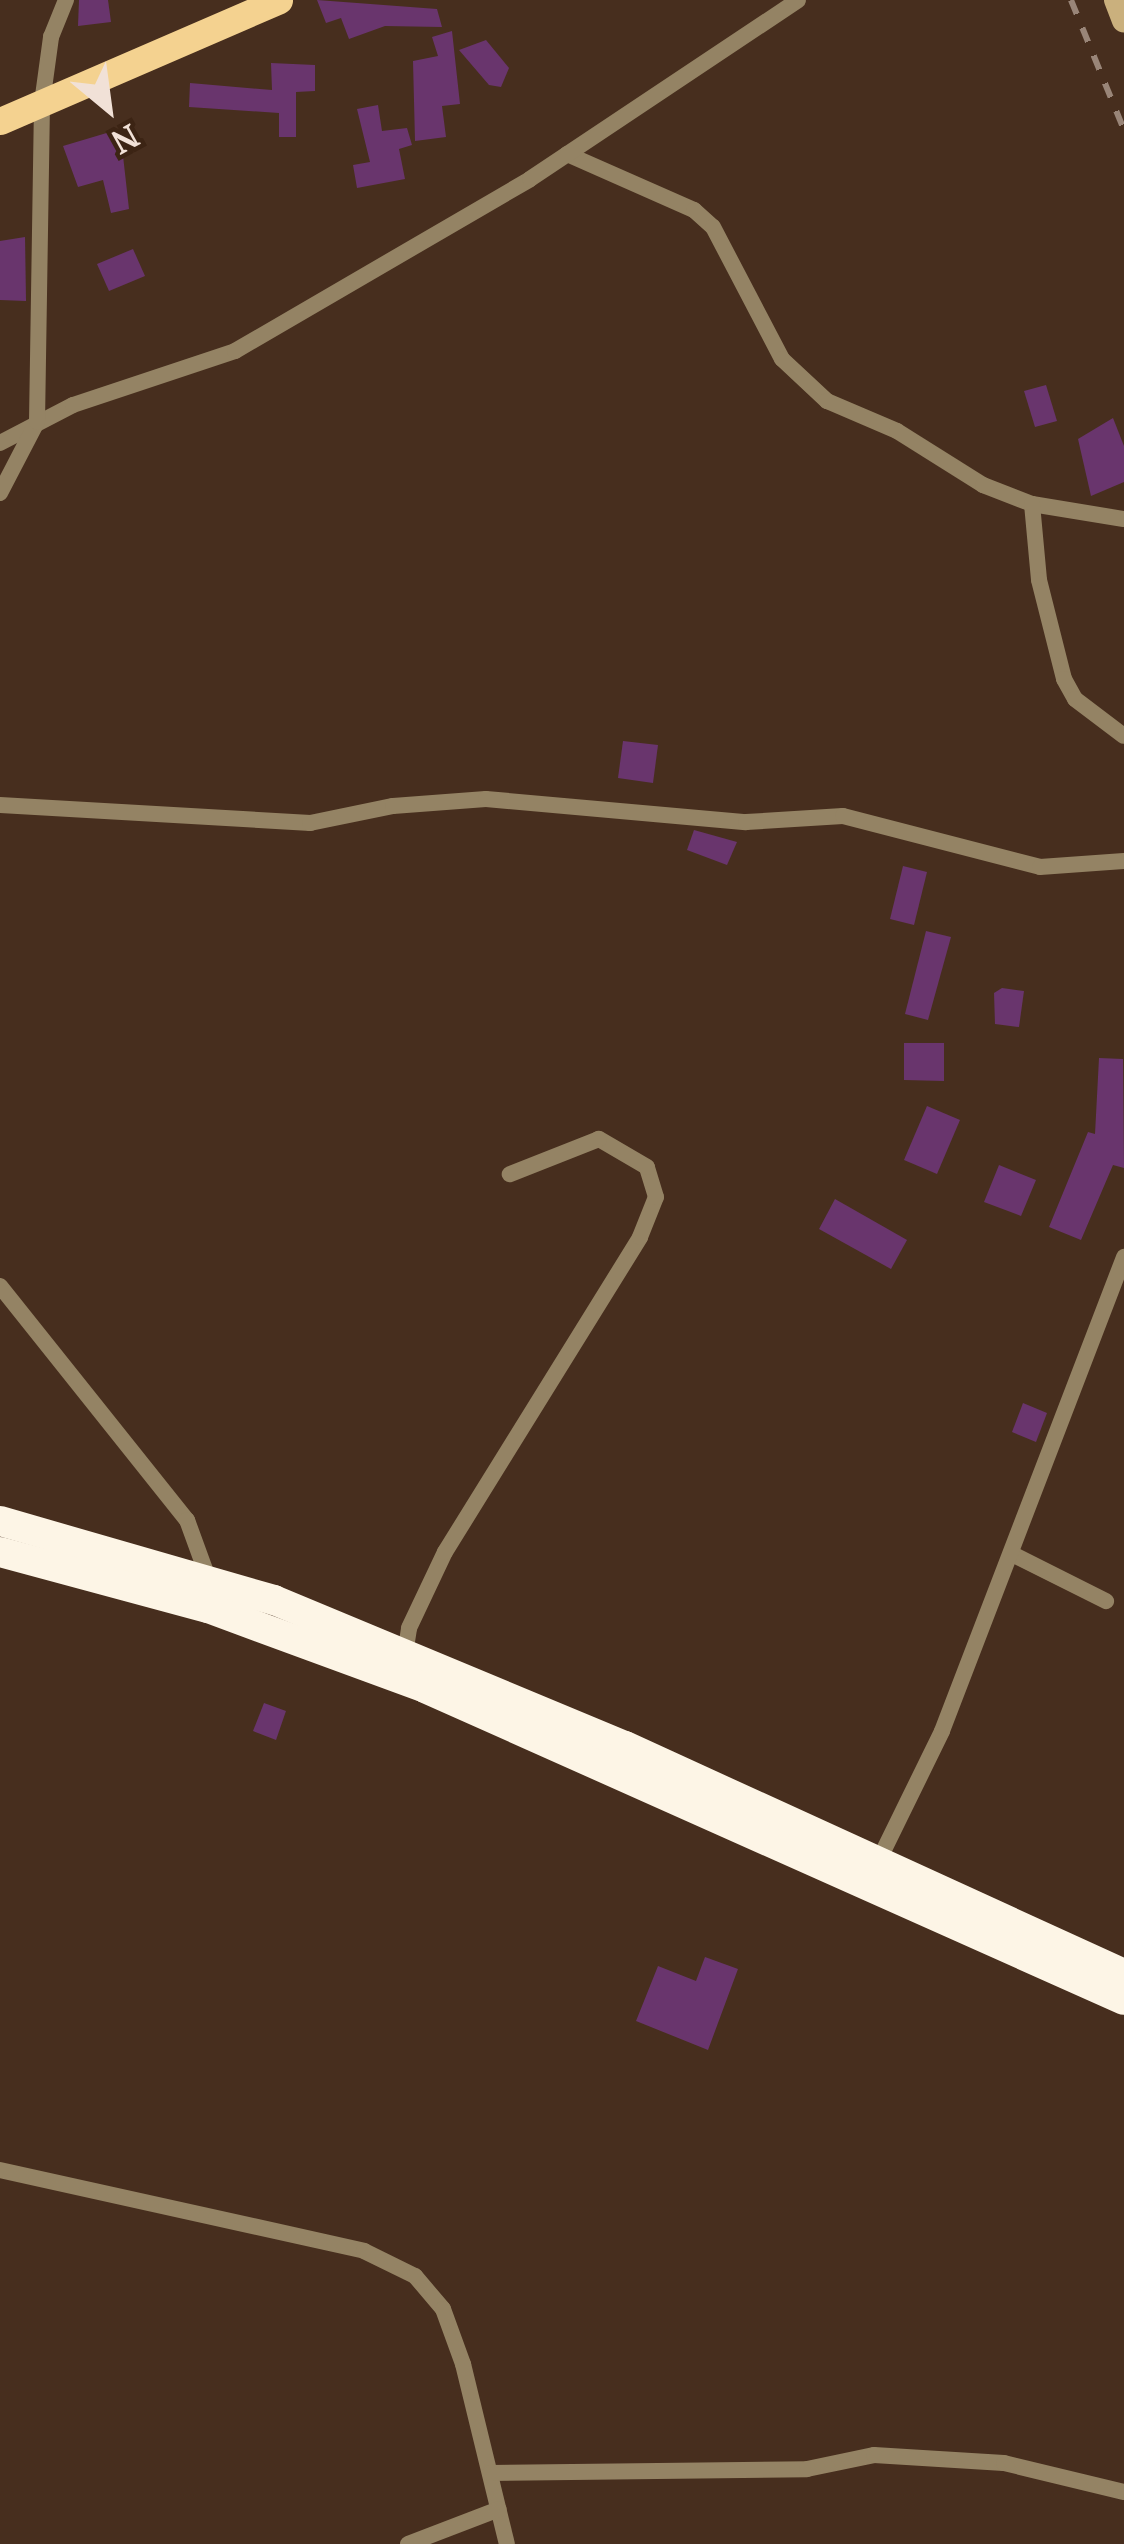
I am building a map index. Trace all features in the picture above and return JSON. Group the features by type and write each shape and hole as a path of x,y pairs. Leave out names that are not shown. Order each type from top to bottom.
{"highway":[{"path":"0,1521 210,1594 406,1654 873,1871 1124,2000"},
{"path":"0,1552 210,1594 425,1688 1124,1974"}],"main road":[{"path":"0,121 279,0"}],"street":[{"path":"0,493 37,422 42,103 51,37 66,0"},
{"path":"0,443 37,422 235,351 567,154 799,0"},
{"path":"1116,0 1124,21"},
{"path":"567,154 694,210 713,227 782,359 827,401 1031,504 1124,519"},
{"path":"1031,504 1039,580 1064,679 1075,699 1124,736"},
{"path":"0,806 310,823 486,799 746,822 843,816 1040,867 1124,861"},
{"path":"406,1654 409,1628 445,1552 640,1238 656,1197 646,1167 599,1139 510,1174"},
{"path":"873,1871 1014,1555 1124,1257"},
{"path":"0,1286 187,1520 210,1594"},
{"path":"1014,1555 1106,1601"},
{"path":"0,2170 364,2251 399,2266 443,2309 507,2544"},
{"path":"490,2473 808,2469 874,2455 1004,2463 1124,2492"},
{"path":"408,2544 499,2510"}],"building":[{"path":"79,0 108,0 111,22 78,26"},
{"path":"317,0 437,9 442,27 385,26 349,39 341,18 326,23"},
{"path":"452,31 460,104 442,106 446,137 415,141 413,61 438,56 432,37"},
{"path":"486,40 509,68 501,87 489,85 459,50"},
{"path":"271,63 315,65 315,91 296,92 296,137 279,137 279,113 189,107 190,83 272,90"},
{"path":"378,105 382,131 407,128 412,145 399,149 405,179 357,188 353,165 370,162 357,109"},
{"path":"120,129 129,209 111,213 103,180 78,187 63,146"},
{"path":"25,237 26,301 0,300 0,241"},
{"path":"133,249 145,276 109,291 97,264"},
{"path":"1046,385 1057,421 1035,427 1024,391"},
{"path":"1113,418 1124,446 1124,482 1091,496 1078,439"},
{"path":"623,741 658,745 653,783 618,778"},
{"path":"694,830 737,842 727,865 687,850"},
{"path":"903,866 927,872 914,925 890,919"},
{"path":"926,931 951,937 928,1020 905,1014"},
{"path":"1002,988 1024,991 1019,1027 995,1024 994,993"},
{"path":"904,1043 944,1043 944,1081 904,1080"},
{"path":"1099,1058 1123,1059 1124,1168 1113,1165 1081,1240 1049,1227 1088,1132 1095,1134"},
{"path":"927,1106 960,1120 937,1174 904,1160"},
{"path":"999,1165 1036,1180 1021,1216 984,1202"},
{"path":"835,1199 907,1240 891,1269 819,1229"},
{"path":"1023,1403 1047,1413 1036,1442 1012,1432"},
{"path":"264,1703 286,1711 276,1740 253,1731"},
{"path":"705,1957 738,1969 708,2050 636,2021 658,1966 696,1981"}],"railway":[{"path":"1071,0 1124,130"}]}
